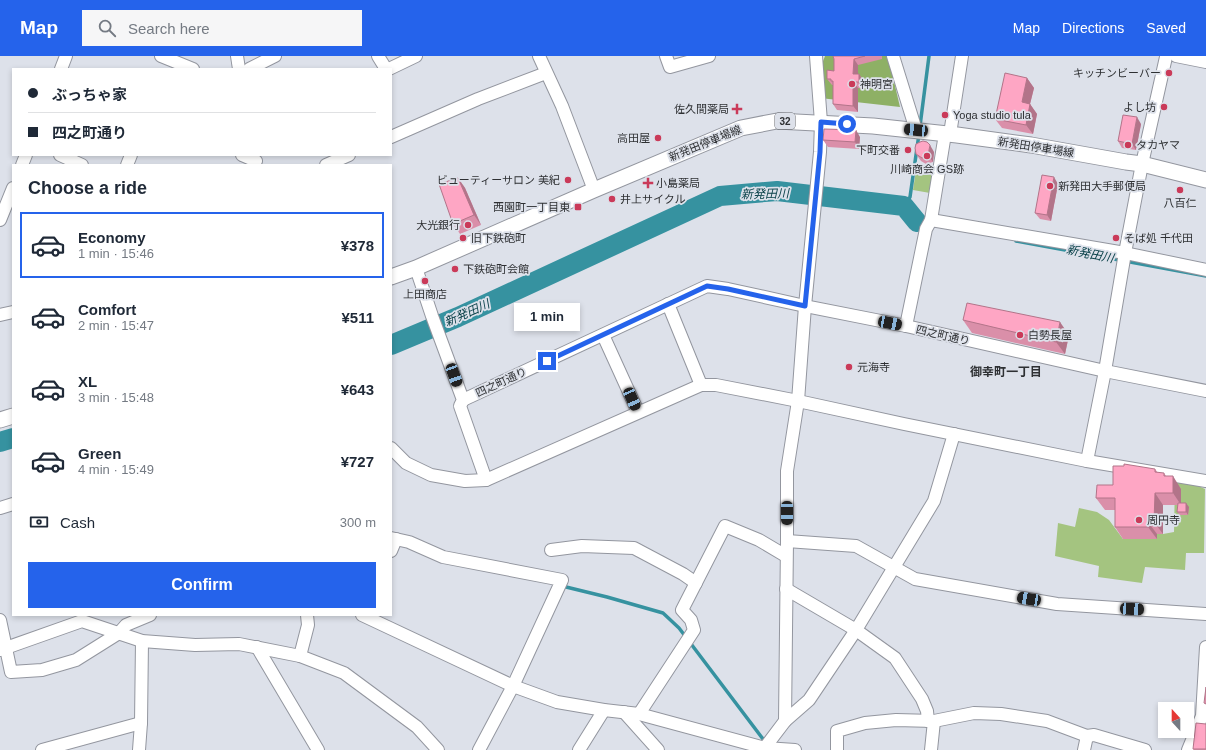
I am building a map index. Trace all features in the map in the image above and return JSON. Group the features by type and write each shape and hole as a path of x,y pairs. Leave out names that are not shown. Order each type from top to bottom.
{"main road":[{"name":"新発田停車場線","path":"392,277 416,268 594,190 741,128 777,121 821,122 916,130 1031,145 1142,164 1206,180"},
{"path":"0,420 12,416"}],"street":[{"path":"61,68 66,56"},
{"path":"237,56 239,68"},
{"path":"251,68 275,56"},
{"path":"378,56 385,68"},
{"path":"391,68 416,56"},
{"path":"538,56 562,106 594,190"},
{"path":"666,56 670,67 709,56"},
{"path":"784,721 787,471 798,401 805,306 820,152 821,122 816,56"},
{"path":"893,56 916,130"},
{"path":"906,326 948,134 962,56"},
{"path":"1087,461 1105,371 1142,164 1169,56 1206,62"},
{"path":"164,61 189,64"},
{"path":"392,137 478,99 546,73"},
{"path":"62,156 80,164"},
{"path":"245,156 256,160"},
{"path":"328,164 347,156"},
{"path":"0,220 12,190"},
{"path":"928,224 1124,258 1206,270"},
{"path":"416,268 463,400 460,406 486,480"},
{"name":"四之町通り","path":"463,400 707,286 906,326 1105,371 1206,390"},
{"path":"668,304 701,385"},
{"path":"0,315 12,312"},
{"path":"603,335 638,412"},
{"path":"392,449 406,463 432,475 465,481 486,480 701,385 716,385 1087,461 1206,481"},
{"path":"764,749 784,721 809,700 895,568 934,501 954,434"},
{"path":"0,508 12,504"},
{"path":"639,714 694,630 691,620 682,610 726,526 759,540 786,556"},
{"path":"393,539 409,542 443,557 562,580 513,686 479,750"},
{"path":"787,541 856,546 915,579 1057,604 1206,614"},
{"path":"551,550 582,546 634,548 683,574 696,583"},
{"path":"786,589 856,630 895,658 922,699 931,721 931,750"},
{"path":"122,629 133,616"},
{"path":"0,620 3,649 11,672 42,670 76,660 122,629 148,616"},
{"path":"300,656 308,625 307,616"},
{"path":"365,616 513,686 557,702 639,714 764,749 795,750"},
{"path":"3,649 82,621 122,629 142,641 195,645 239,644 300,656 344,673 416,727 438,750"},
{"path":"139,750 141,723 142,641"},
{"path":"257,647 318,750"},
{"path":"1188,750 1202,716 1206,647"},
{"path":"579,750 604,710"},
{"path":"624,712 658,750"},
{"path":"837,750 837,731 865,723 896,720 931,721 974,713 1001,714 1047,721 1087,736 1094,735 1144,750"},
{"path":"42,750 141,723"},
{"path":"1084,750 1087,736"}],"green space":[{"path":"825,56 888,56 900,107 820,98 820,69"},
{"path":"917,164 934,167 930,193 913,190"},
{"path":"1175,480 1192,483 1205,489 1204,553 1186,553 1185,570 1145,567 1142,583 1098,577 1099,566 1055,556 1058,523 1075,527 1079,508 1097,512 1109,520 1123,539 1157,539 1157,534 1174,532"}],"building":[{"path":"833,56 865,56 854,59 853,74 859,74 859,82 853,82 853,106 833,104 833,81 831,81 831,79 827,79 827,70 834,71"},
{"path":"1005,73 1027,78 1022,102 1030,104 1026,125 995,119"},
{"path":"1123,115 1137,117 1132,144 1118,141"},
{"path":"824,129 856,130 855,142 823,140"},
{"path":"923,141 930,145 928,155 922,158 916,154 915,148 916,144"},
{"path":"1042,175 1054,177 1047,215 1035,213"},
{"path":"458,178 474,215 453,224 439,184"},
{"path":"967,303 1060,322 1056,342 963,320"},
{"path":"1124,464 1155,469 1155,472 1164,473 1164,476 1173,476 1173,493 1155,493 1154,522 1148,522 1148,527 1115,527 1115,498 1096,498 1097,485 1113,485 1113,466 1124,466"},
{"path":"1178,503 1186,503 1186,512 1177,512"},
{"path":"1206,687 1206,704 1204,703"},
{"path":"1196,723 1206,724 1206,749 1193,749"}],"waterway":[{"path":"920,126 929,56"},
{"path":"904,206 910,197 919,134"},
{"name":"新発田川","path":"392,345 458,317 720,196 777,191 904,206 917,222"},
{"name":"新発田川","path":"917,222 926,223"},
{"name":"新発田川","path":"1016,241 1206,276"},
{"name":"新発田川","path":"0,442 12,438"},
{"path":"562,586 663,613 679,628 766,743"}],"place":[{"name":"キッチンビーバー","path":"1169,73"},
{"name":"神明宮","path":"852,84"},
{"name":"よし坊","path":"1164,107"},
{"name":"佐久間薬局","path":"737,109"},
{"name":"Yoga studio tula","path":"945,115"},
{"name":"高田屋","path":"658,138"},
{"name":"タカヤマ","path":"1128,145"},
{"name":"下町交番","path":"908,150"},
{"name":"川崎商会 GS跡","path":"927,156"},
{"name":"ビューティーサロン 美紀","path":"568,180"},
{"name":"小島薬局","path":"648,183"},
{"name":"新発田大手郵便局","path":"1050,186"},
{"name":"八百仁","path":"1180,190"},
{"name":"井上サイクル","path":"612,199"},
{"name":"西園町一丁目東","path":"578,207"},
{"name":"大光銀行","path":"468,225"},
{"name":"旧下鉄砲町","path":"463,238"},
{"name":"そば処 千代田","path":"1116,238"},
{"name":"下鉄砲町会館","path":"455,269"},
{"name":"上田商店","path":"425,281"},
{"name":"白勢長屋","path":"1020,335"},
{"name":"元海寺","path":"849,367"},
{"name":"周円寺","path":"1139,520"}],"district":[{"name":"御幸町一丁目","path":"1006,372"}],"route":[{"path":"547,361 707,286 728,289 805,306 820,152 821,122 847,124"}]}
